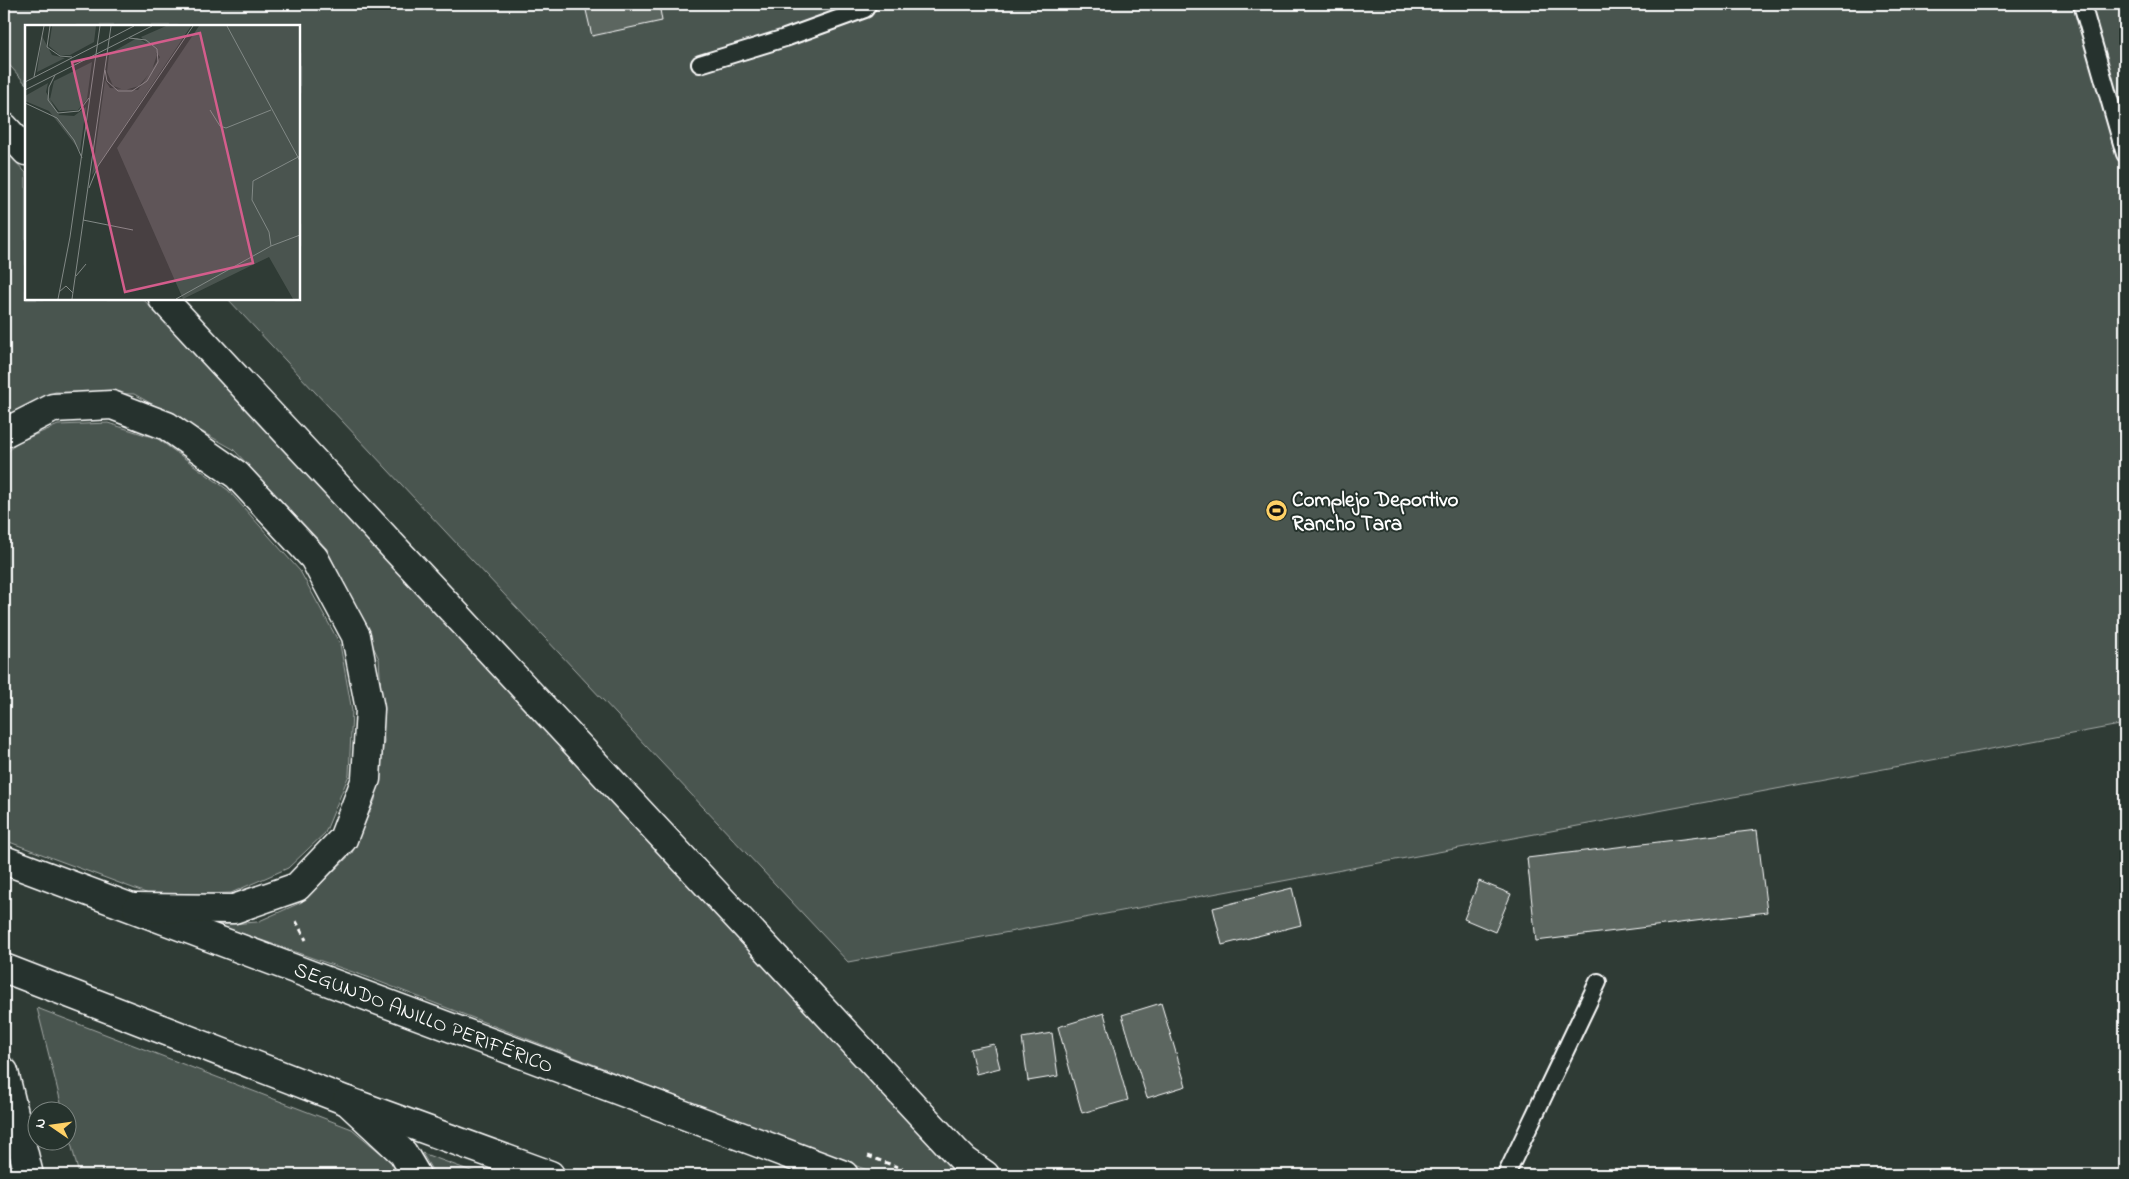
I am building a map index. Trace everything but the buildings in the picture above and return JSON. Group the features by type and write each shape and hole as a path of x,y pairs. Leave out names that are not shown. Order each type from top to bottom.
{"main road":[{"path":"4,127 25,150"},
{"path":"164,300 956,1152 985,1175"},
{"path":"4,433 53,408 112,406 167,426 237,475 314,558 356,636 370,708 366,779 343,839 297,887 234,909 137,908"},
{"name":"SEGUNDO ANILLO PERIFÉRICO","path":"4,860 68,885 137,908 844,1175"},
{"path":"4,968 347,1101 550,1175"},
{"path":"4,1072 29,1175"},
{"path":"347,1101 402,1153 416,1175"}],"lane":[{"path":"700,64 785,38 865,9 868,4"},
{"path":"2082,4 2125,154"},
{"path":"1506,1175 1598,982"}],"shaded area":[{"name":"Complejo Deportivo Rancho Tara","path":"4,4 2125,4 2125,724 848,962 229,300 300,300 300,25 25,25 25,83 4,59"},
{"path":"4,149 25,172 25,300 144,300 974,1175 880,1175 367,977 218,925 257,922 302,902 352,853 375,800 384,741 379,659 327,549 233,449 134,394 55,392 4,421"},
{"path":"108,423 158,439 228,490 300,571 340,644 352,711 349,775 325,833 288,868 231,893 154,896 4,840 4,456 16,443 58,425"},
{"path":"37,1008 352,1129 395,1165 400,1175 79,1175 73,1152 78,1152 78,1102 61,1102"},
{"path":"422,1153 482,1175 435,1175"}],"place":[{"name":"Complejo Deportivo Rancho Tara","path":"1276,511"}]}
